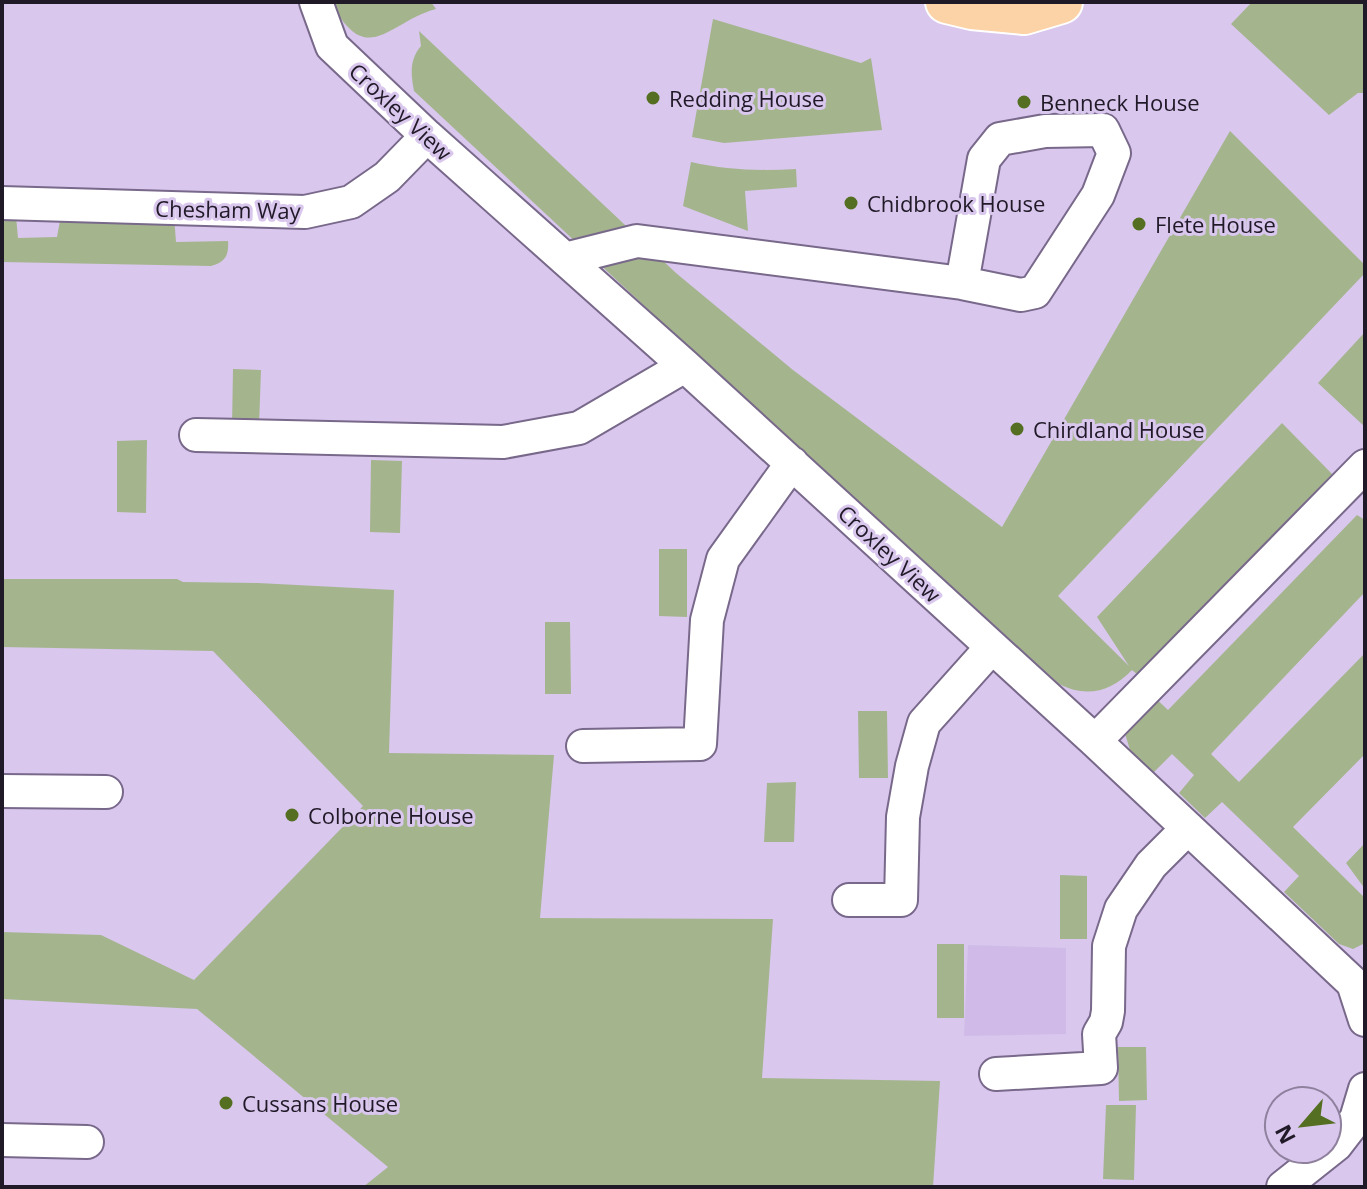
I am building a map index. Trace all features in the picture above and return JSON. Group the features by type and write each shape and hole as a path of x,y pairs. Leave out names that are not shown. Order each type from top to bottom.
{"main road":[{"path":"947,2 972,8 1024,13 1061,2"}],"street":[{"name":"Croxley View","path":"316,2 332,46 427,136 792,463 1188,828 1359,977 1365,1020"},
{"path":"565,259 637,241 962,283 1021,295 1035,292 1098,195 1114,153 1103,130 1045,131 1000,139 984,159 962,283"},
{"name":"Chesham Way","path":"2,203 305,212 351,202 387,177 427,136"},
{"path":"196,435 503,442 579,428 685,366"},
{"path":"583,746 700,744 707,620 723,559 792,463"},
{"path":"1095,741 1365,466"},
{"path":"849,900 901,900 903,817 924,723 992,647"},
{"path":"2,791 106,792"},
{"path":"996,1074 1101,1068 1099,1034 1108,1011 1109,946 1121,909 1151,865 1188,828"},
{"path":"1283,1187 1336,1145 1356,1119 1365,1089"},
{"path":"2,1140 87,1142"}],"shaded area":[{"path":"968,945 1066,948 1066,1034 964,1036"}],"green space":[{"path":"331,2 431,2 436,9 379,36 367,38 356,34 344,22"},
{"path":"1252,2 1365,2 1365,93 1358,93 1329,115 1231,24"},
{"path":"713,19 861,63 871,58 882,130 724,143 692,137"},
{"path":"419,31 676,273 793,370 1002,527 1230,131 1365,265 1365,273 1058,596 1129,666 1097,617 1282,423 1334,476 1138,675 1132,670 1107,688 1088,692 1059,684 668,328 414,91 412,68 421,46"},
{"path":"691,162 743,169 796,169 797,187 745,191 748,231 683,206"},
{"path":"2,215 16,216 18,238 57,237 61,215 174,216 176,242 228,241 228,251 220,263 211,266 2,262"},
{"path":"1365,332 1365,427 1318,383"},
{"path":"233,369 261,370 259,426 232,425"},
{"path":"147,440 146,513 117,512 117,441"},
{"path":"371,460 402,461 400,533 370,532"},
{"path":"1357,515 1365,520 1365,592 1211,754 1239,782 1365,653 1365,754 1293,827 1365,898 1365,943 1353,949 1339,944 1284,892 1299,876 1222,802 1205,818 1179,793 1194,775 1172,754 1153,773 1130,750 1123,727 1150,693 1168,710"},
{"path":"659,549 687,549 687,617 659,616"},
{"path":"2,579 177,579 183,582 394,590 389,753 554,755 540,918 773,919 762,1078 940,1081 933,1187 363,1187 388,1167 197,1009 2,999 2,932 101,935 194,980 363,806 213,651 2,647"},
{"path":"545,622 570,622 571,694 545,694"},
{"path":"858,711 887,711 888,778 859,778"},
{"path":"796,782 794,842 764,842 767,783"},
{"path":"1365,843 1365,889 1346,863"},
{"path":"1060,875 1087,876 1087,939 1060,939"},
{"path":"937,944 964,944 964,1018 937,1018"},
{"path":"1118,1047 1146,1047 1147,1100 1119,1101"},
{"path":"1106,1105 1136,1105 1134,1180 1103,1179"}],"place":[{"name":"Redding House","path":"653,98"},
{"name":"Benneck House","path":"1024,102"},
{"name":"Chidbrook House","path":"851,203"},
{"name":"Flete House","path":"1139,224"},
{"name":"Chirdland House","path":"1017,429"},
{"name":"Colborne House","path":"292,815"},
{"name":"Cussans House","path":"226,1103"}]}
